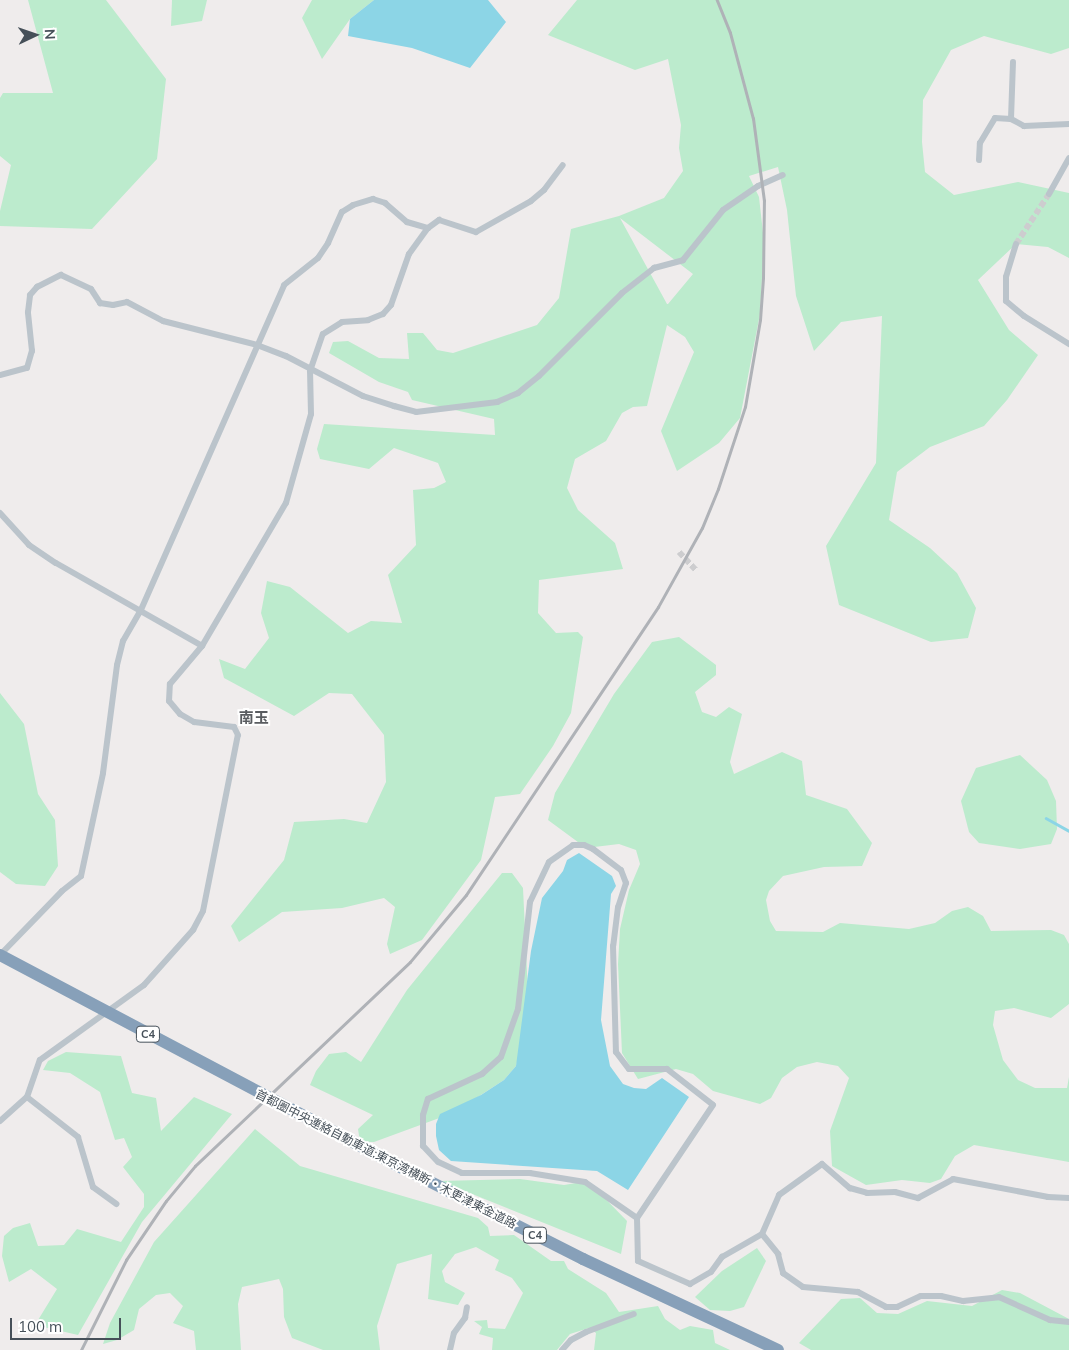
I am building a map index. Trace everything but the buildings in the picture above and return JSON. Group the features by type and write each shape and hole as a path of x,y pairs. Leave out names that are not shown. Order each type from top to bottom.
{"highway":[{"name":"首都圏中央連絡自動車道;東京湾横断・木更津東金道路","path":"0,955 296,1113 592,1263 778,1350"}],"street":[{"path":"1011,118 1013,62"},
{"path":"979,160 980,143 995,118 1011,118 1024,126 1069,124"},
{"path":"1049,194 1069,158"},
{"path":"0,1121 27,1097 40,1060 144,985 193,930 203,911 238,735 234,727 224,724 194,722 180,714 169,700 170,684 202,646 286,503 311,414 310,371 324,334 342,322 368,320 382,314 391,305 409,254 428,228 445,220 465,231 476,232 531,201 544,190 563,165"},
{"path":"0,375 27,368 32,351 28,312 30,295 36,287 61,275 91,289 100,303 113,305 127,302 163,321 258,345 286,356 310,371 364,396 416,412 506,400 539,376 622,293 654,268 684,260 723,210 758,186 783,175"},
{"path":"0,955 80,876 103,773 117,665 123,640 140,612 284,285 318,258 328,243 342,212 373,198 385,203 407,222 428,228"},
{"path":"1016,244 1006,277 1006,301 1024,316 1069,344"},
{"path":"0,513 29,545 140,612 202,646"},
{"path":"637,1218 585,1182 530,1174 462,1173 438,1162 423,1146 423,1115 428,1099 482,1074 501,1056 518,1009 530,902 549,862 573,845 584,844 593,849 621,870 626,883 618,907 613,946 616,1052 629,1069 667,1070 713,1105 637,1218 638,1261 690,1284 711,1272 722,1257 762,1234 779,1195 822,1164 850,1188 867,1193 895,1192 918,1198 953,1178 1048,1197 1069,1198"},
{"path":"27,1097 78,1136 93,1187 116,1204"},
{"path":"762,1234 778,1254 783,1273 803,1288 858,1292 886,1307 897,1307 921,1296 941,1296 963,1301 1000,1297 1050,1320 1069,1322"},
{"path":"450,1350 454,1333 465,1318 467,1307"},
{"path":"562,1350 571,1340 586,1332 634,1314"}],"green space":[{"path":"28,0 106,0 166,79 157,159 92,229 0,226 0,211 11,165 0,156 0,98 3,93 53,93"},
{"path":"172,0 207,0 202,21 171,26"},
{"path":"312,0 374,0 350,19 322,59 302,18"},
{"path":"577,0 1069,0 1069,48 1051,54 984,36 951,50 923,100 922,142 925,172 954,195 1018,182 1069,193 1069,258 1048,247 1016,244 978,280 1009,330 1038,355 1007,400 984,426 930,447 897,472 889,520 930,548 957,573 976,608 968,638 931,642 839,605 826,546 876,463 882,316 841,322 814,351 796,296 787,210 778,167 749,176 759,197 764,242 760,314 740,418 719,443 677,471 661,431 694,352 685,337 667,325 647,406 633,407 622,413 606,441 575,459 567,488 578,510 615,543 623,569 539,580 538,613 556,633 578,632 583,637 571,713 553,746 520,794 495,797 481,860 422,940 390,954 387,944 395,907 384,898 342,908 282,912 239,942 231,926 284,860 294,822 344,819 367,823 386,782 384,735 352,694 329,693 294,716 224,678 219,659 245,669 269,638 261,613 267,581 290,587 348,633 371,621 402,623 388,575 416,545 413,490 434,488 446,482 438,463 394,448 369,469 320,459 317,449 324,424 495,435 494,419 412,400 408,392 379,382 329,353 333,342 348,341 379,358 409,359 407,333 423,333 437,350 453,353 537,325 559,298 571,229 619,216 664,198 683,171 679,148 681,125 668,59 635,70 548,35","holes":["620,218 693,274 667,304"]},
{"path":"679,637 716,665 716,675 695,692 702,712 716,717 729,707 742,714 730,762 734,774 782,752 802,761 806,795 847,809 872,843 862,866 824,867 783,876 769,891 766,900 770,921 776,931 823,932 840,923 909,929 935,923 952,911 968,907 983,916 991,931 1051,930 1064,935 1069,944 1069,1004 1051,1018 1014,1008 995,1011 993,1025 1003,1060 1018,1080 1035,1088 1067,1088 1069,1077 1069,1162 974,1145 955,1156 941,1179 930,1183 902,1180 866,1185 832,1166 830,1131 849,1078 838,1066 817,1062 797,1067 782,1078 771,1098 760,1104 713,1091 693,1074 676,1069 638,1079 622,1053 618,964 620,929 629,890 640,864 636,850 619,844 586,848 548,820 555,793 614,694 652,642"},
{"path":"0,693 24,724 38,794 55,820 58,866 45,886 16,884 0,872"},
{"path":"1020,755 1047,780 1056,801 1057,829 1051,844 1020,849 979,843 969,832 961,801 976,768"},
{"path":"502,873 512,873 523,888 529,1014 516,1066 504,1080 453,1113 374,1142 360,1142 358,1129 373,1115 310,1085 316,1071 329,1054 346,1052 361,1062 407,990"},
{"path":"66,1052 121,1056 132,1093 156,1098 161,1131 194,1097 232,1114 142,1222 78,1335 35,1325 57,1289 31,1269 9,1282 2,1256 4,1236 13,1228 30,1223 38,1246 64,1245 77,1229 121,1242 144,1207 144,1194 123,1167 132,1157 124,1138 115,1140 100,1092 70,1073 43,1070 48,1061"},
{"path":"255,1129 300,1166 478,1218 488,1227 490,1236 514,1235 551,1261 564,1261 568,1269 606,1293 619,1312 658,1306 665,1319 680,1330 690,1326 713,1330 715,1343 730,1350 594,1350 596,1333 589,1328 570,1334 557,1350 492,1350 493,1338 479,1334 482,1327 474,1321 487,1320 488,1328 505,1329 523,1293 512,1278 495,1270 499,1260 476,1247 455,1254 442,1271 445,1282 465,1293 458,1305 428,1299 432,1254 397,1264 377,1326 380,1350 323,1350 292,1338 284,1317 283,1289 279,1279 242,1287 238,1304 241,1350 196,1350 194,1331 173,1323 183,1306 170,1293 156,1295 139,1309 134,1330 117,1340 103,1344 110,1323 154,1242"},
{"path":"520,1179 564,1185 588,1181 627,1221 621,1254 440,1181"},
{"path":"757,1248 766,1261 744,1307 730,1311 710,1310 695,1297 722,1271"},
{"path":"1002,1290 1020,1293 1069,1319 1069,1350 811,1350 799,1343 841,1299 860,1298 877,1313 898,1314 927,1301 972,1306"}],"water":[{"path":"374,0 488,0 506,22 470,68 412,48 348,36 350,19"},
{"path":"579,853 612,876 616,886 611,894 601,1020 610,1066 623,1084 634,1088 646,1089 662,1078 689,1097 628,1190 597,1171 451,1161 439,1150 436,1136 436,1124 440,1114 481,1095 504,1080 516,1066 531,951 542,898 563,871 567,860"}],"waterway":[{"path":"1046,818 1069,831"}],"tunnel":[{"path":"1016,244 1049,194"},
{"path":"679,552 696,570"}],"railway":[{"path":"81,1350 126,1260 166,1201 195,1166 410,962 466,895 658,607 702,528 718,489 745,407 760,320 763,278 764,201 753,119 730,33 717,0"}],"district":[{"name":"南玉","path":"254,718"}]}
